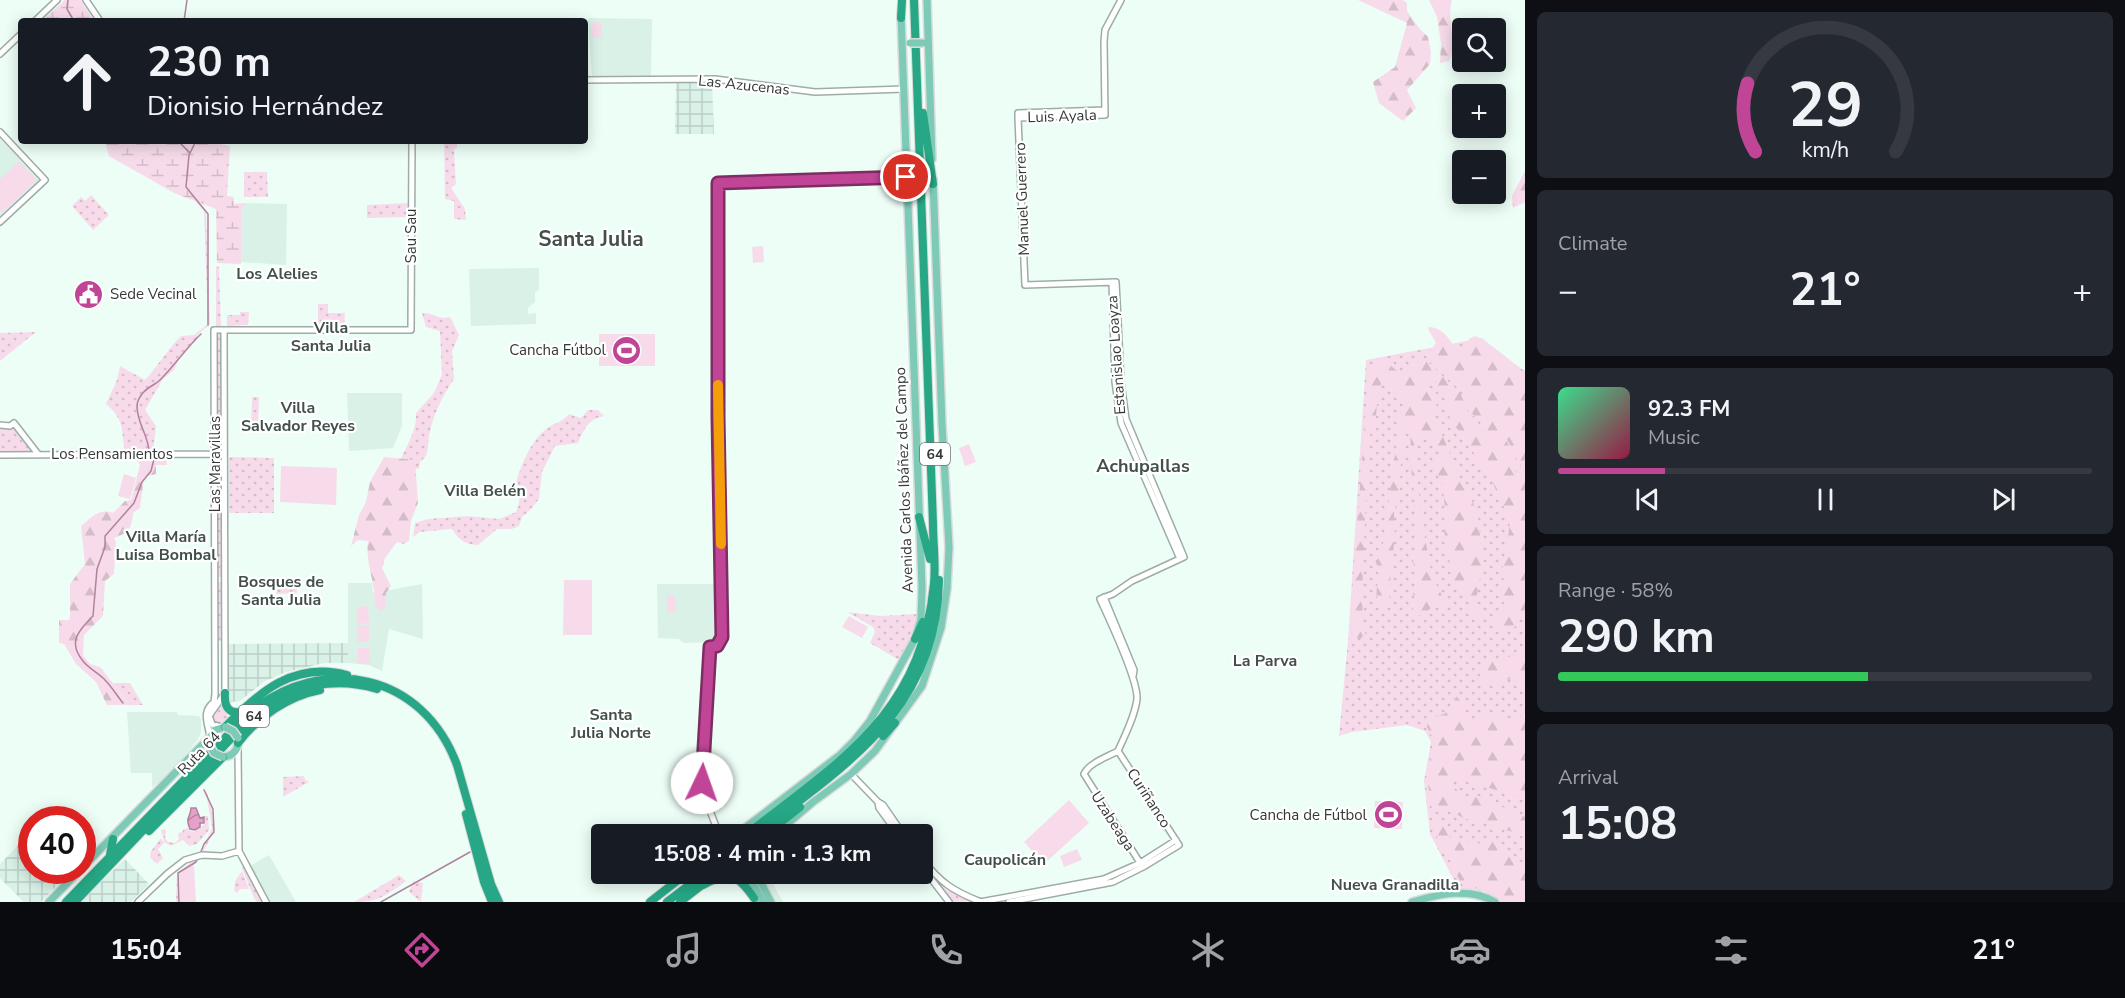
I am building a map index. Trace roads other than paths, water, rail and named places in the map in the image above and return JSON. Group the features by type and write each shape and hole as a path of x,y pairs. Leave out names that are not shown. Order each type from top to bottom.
{"highway":[{"path":"901,0 901,18"},
{"name":"Avenida Carlos Ibáñez del Campo","path":"760,824 846,756 882,719 916,661 927,627 934,576 914,0"},
{"name":"Avenida Carlos Ibáñez del Campo","path":"769,824 837,772 881,731 906,695 928,646 937,605 938,556 918,0"},
{"path":"922,113 933,184"},
{"path":"919,517 934,576"},
{"path":"915,639 932,595"},
{"path":"223,727 264,690 298,675 330,672 360,679"},
{"name":"Ruta 64","path":"75,902 236,725 257,706 280,692 306,682 333,678 360,679 401,695 422,711 438,729 454,758 499,902"},
{"name":"Ruta 64","path":"66,902 265,707 286,695 310,687 336,683 366,686 388,692 409,706 426,722 441,743 455,775 491,900"},
{"path":"238,742 262,719 293,699 323,689 366,686"},
{"path":"225,693 226,707 234,712 240,712"},
{"path":"844,766 870,748 895,723"},
{"path":"109,862 150,831 225,757"},
{"path":"778,824 823,788 837,772"},
{"path":"109,862 113,839"},
{"path":"680,902 718,876 735,877 743,883 755,900"},
{"path":"650,902 673,884"},
{"path":"659,902 683,884"},
{"path":"667,902 691,884"}],"main road":[{"path":"788,824 873,754 917,694 926,677 941,628 948,582 949,537 926,43 927,0"},
{"name":"Avenida Carlos Ibáñez del Campo","path":"750,824 840,755 854,741 873,716 915,639 922,614 901,18"},
{"path":"902,36 910,43 926,43"},
{"path":"903,51 910,43"},
{"path":"96,855 196,753 209,745 215,730 223,727 233,731 238,742 234,753 225,757 209,745"},
{"path":"196,753 209,745"},
{"path":"49,902 66,884"},
{"path":"746,884 755,900"},
{"path":"753,884 763,902"},
{"path":"762,884 771,902"},
{"path":"1412,902 1466,893 1479,895 1495,902"}],"street":[{"path":"38,18 57,0"},
{"path":"86,0 98,18"},
{"name":"Luis Ayala","path":"1018,115 1105,112 1105,30 1121,0"},
{"path":"0,54 18,37"},
{"name":"Las Azucenas","path":"588,80 715,80 815,92 904,89"},
{"name":"Manuel Guerrero","path":"1018,115 1025,285 1114,282"},
{"path":"0,132 45,180 0,222"},
{"name":"Sau Sau","path":"224,330 411,330 412,144"},
{"path":"716,824 701,788 710,647 721,643 718,183 906,177"},
{"name":"Estanislao Loayza","path":"1114,282 1124,411 1131,435 1182,558 1102,598 1134,670 1133,678 1137,695 1136,705 1118,751"},
{"name":"Las Maravillas","path":"209,745 205,718 208,708 215,700 214,330 224,330 225,693"},
{"path":"0,425 10,426 14,423 38,454"},
{"name":"Los Pensamientos","path":"0,455 224,454"},
{"path":"215,681 225,680"},
{"path":"223,727 212,724 209,716 225,693"},
{"path":"238,742 239,850 266,902"},
{"name":"Uzabeaga","path":"1118,751 1095,763 1084,774 1142,865"},
{"name":"Curiñanco","path":"1118,751 1177,843 1142,865"},
{"path":"225,757 237,764"},
{"path":"851,774 883,805 896,824"},
{"path":"878,802 879,808 891,824"},
{"path":"138,902 167,874 191,857 222,856 239,850"},
{"path":"933,872 950,889 981,902 1092,882 1142,865"},
{"path":"1008,902 1113,882 1142,865"},
{"path":"933,881 949,902"}],"water":[{"path":"191,808 196,808 200,818 204,817 204,823 200,823 200,827 195,830 190,829 188,822"}],"waterway":[{"path":"68,0 67,9 72,18"},
{"path":"184,18 187,0"},
{"path":"181,144 190,153"},
{"path":"194,144 189,155 186,187 208,214 208,325"},
{"path":"149,451 137,412 138,400 144,392 158,382 201,334"},
{"path":"123,703 105,680 83,661 78,654 75,642 79,631 93,616 97,569 105,547 105,536 134,503 142,482 151,471 154,459"},
{"path":"200,854 204,844 214,832 213,809 204,790"},
{"path":"381,902 470,852"},
{"path":"179,902 178,873 196,862 198,858"}],"place":[{"name":"Sede Vecinal","path":"89,294"},
{"name":"Cancha Fútbol","path":"627,350"},
{"name":"Cancha de Fútbol","path":"1388,815"}],"district":[{"name":"Santa Julia","path":"591,239"},
{"name":"Los Alelies","path":"277,273"},
{"name":"Villa Santa Julia","path":"331,336"},
{"name":"Villa Salvador Reyes","path":"298,416"},
{"name":"Achupallas","path":"1143,466"},
{"name":"Villa Belén","path":"485,490"},
{"name":"Villa María Luisa Bombal","path":"166,545"},
{"name":"Bosques de Santa Julia","path":"281,590"},
{"name":"La Parva","path":"1265,660"},
{"name":"Santa Julia Norte","path":"611,723"},
{"name":"Caupolicán","path":"1005,859"},
{"name":"Nueva Granadilla","path":"1395,884"}]}
